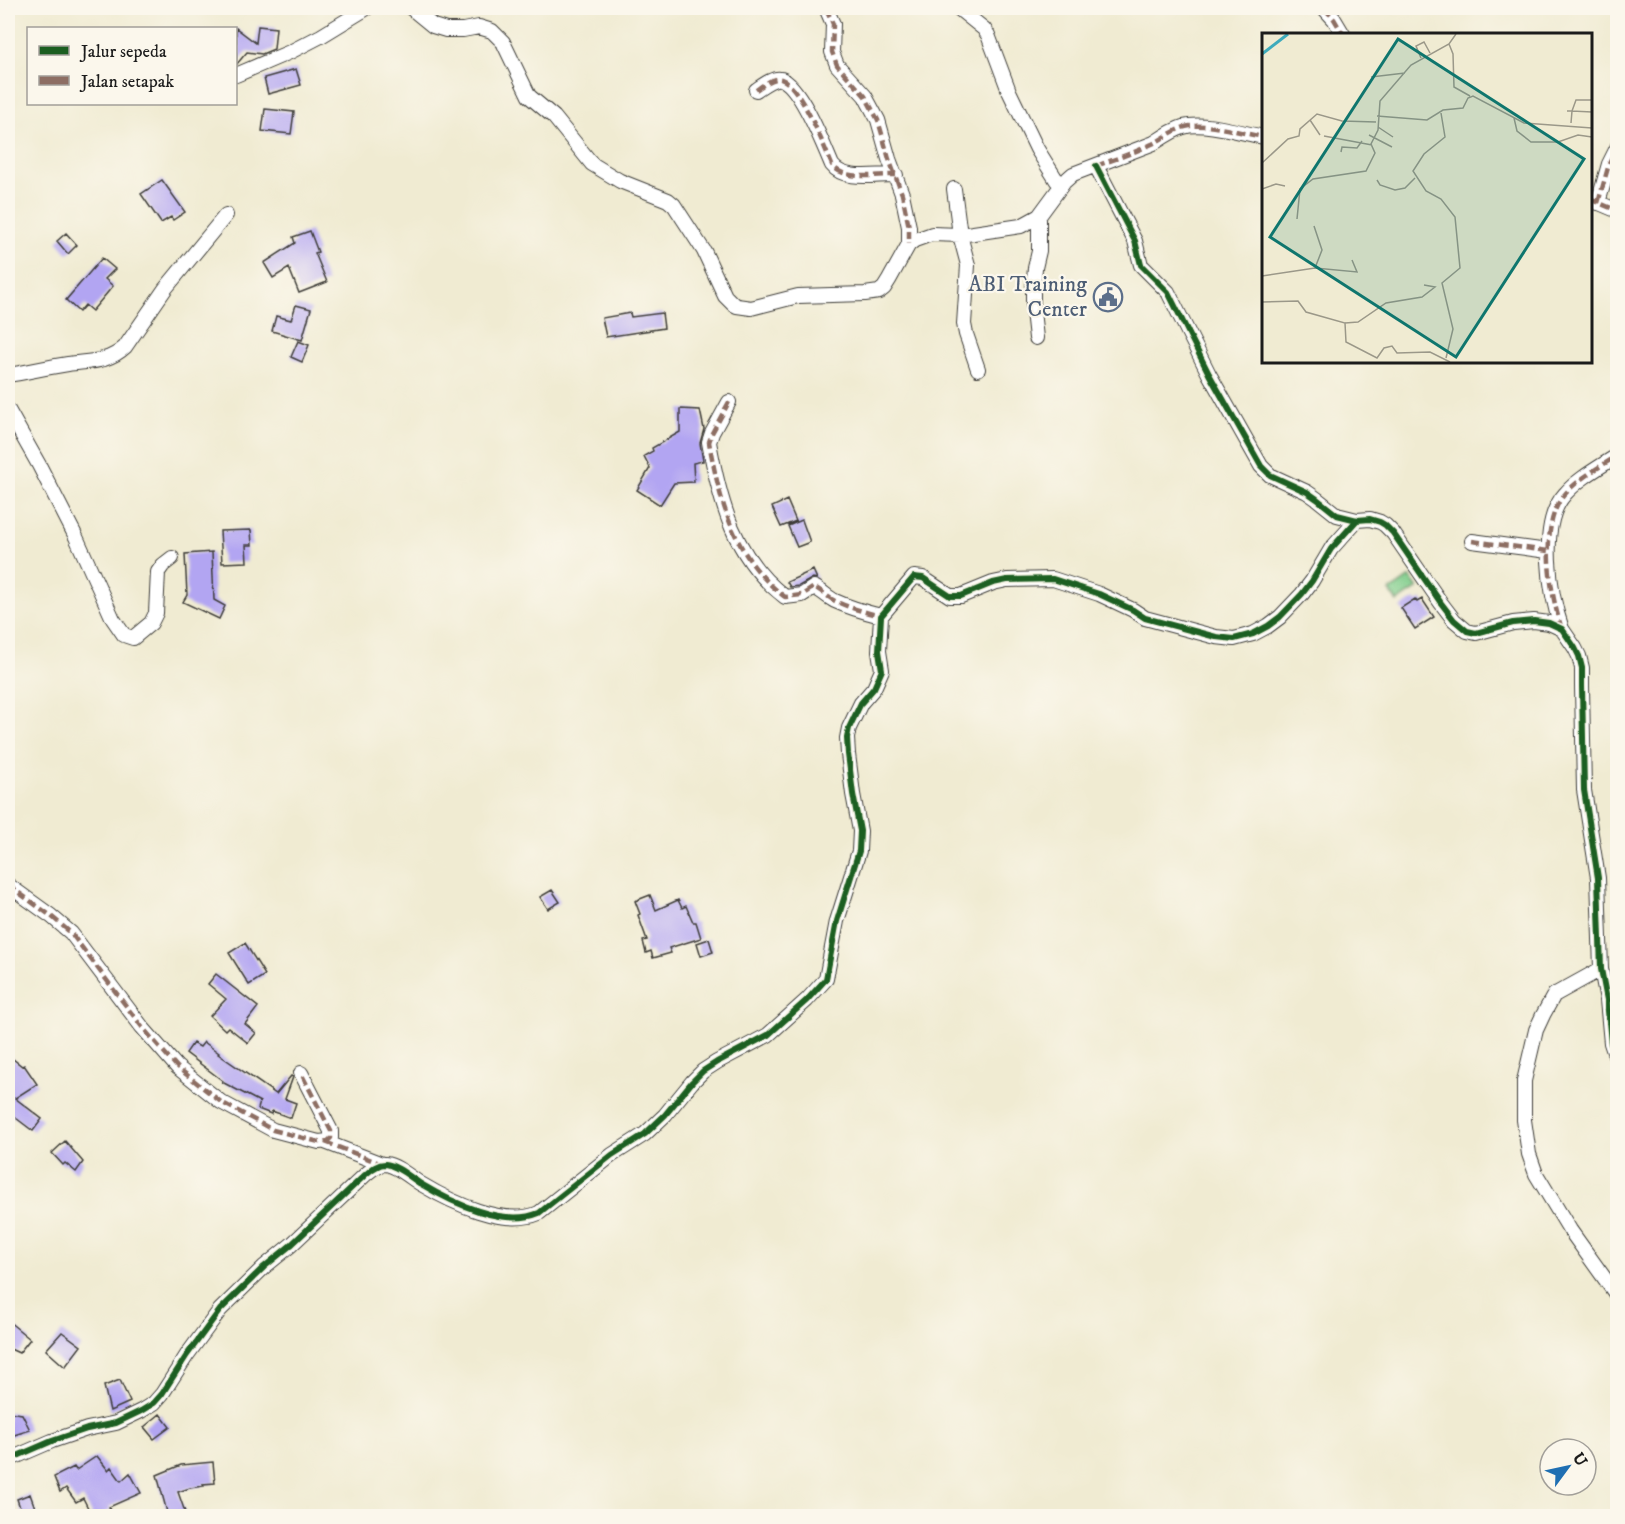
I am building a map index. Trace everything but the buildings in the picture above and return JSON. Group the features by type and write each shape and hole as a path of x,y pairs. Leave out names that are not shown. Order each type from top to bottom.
{"street":[{"path":"237,75 321,36 367,8"},
{"path":"411,8 433,26 446,30 479,27 492,31 502,42 529,96 554,117 592,164 620,181 668,200 674,205 704,250 725,296 737,306 751,308 798,296 879,292 884,288 909,244 909,227 902,194 878,120 861,91 837,65 832,52 834,24 826,8"},
{"path":"958,8 988,35 1009,91 1037,149 1057,181 1064,182"},
{"path":"1324,8 1343,33"},
{"path":"756,90 775,79 783,79 788,83 810,116 836,170 850,175 896,175"},
{"path":"909,244 922,236 932,234 960,235 1012,229 1029,223 1039,216 1064,182 1080,171 1154,143 1164,135 1184,127 1222,129 1262,137"},
{"path":"1617,146 1594,201 1617,211"},
{"path":"1096,166 1135,241 1141,265 1168,292 1209,374 1261,466 1270,474 1307,492 1337,515 1357,520 1370,519 1388,528 1454,620 1467,631 1476,633 1503,624 1534,621 1549,623 1562,629"},
{"path":"954,189 960,235 968,265 964,324 978,369"},
{"path":"8,375 104,360 118,353 171,280 226,215"},
{"path":"1036,338 1033,289 1039,251 1039,216"},
{"path":"729,402 709,442 728,522 738,544 770,585 785,597 802,595 814,587 834,601 855,610 882,616"},
{"path":"8,410 50,486 91,567 113,619 124,635 133,638 152,623 156,613 158,572 172,558"},
{"path":"1617,455 1565,493 1558,503 1550,530 1548,551 1555,610 1562,629 1575,648 1582,668 1584,790 1598,878 1600,969 1607,1000 1611,1043 1617,1064"},
{"path":"8,885 71,933 142,1027 177,1067 221,1102 273,1130 325,1142 391,1166 424,1186 482,1213 496,1216 531,1216 539,1213 612,1155 645,1134 665,1115 703,1071 768,1035 807,1000 826,979 837,921 859,851 860,831 849,767 847,738 849,728 861,703 874,688 882,670 879,651 882,616 914,577 923,578 950,596 960,596 1007,580 1053,579 1099,594 1145,618 1216,637 1234,639 1253,634 1280,617 1302,594 1331,549 1357,520"},
{"path":"1472,541 1548,551"},
{"path":"1600,969 1554,995 1543,1015 1536,1030 1524,1082 1524,1120 1529,1154 1536,1174 1570,1230 1617,1297"},
{"path":"301,1073 331,1131 332,1138 325,1142"},
{"path":"8,1460 87,1428 117,1423 154,1403 220,1310 365,1174 382,1164"}],"green space":[{"path":"1410,577 1418,588 1397,602 1390,591"}],"marked path":[{"path":"826,8 833,24 832,52 837,65 865,96 878,120 902,194 909,227 909,244"},
{"path":"1324,8 1342,33"},
{"path":"756,90 775,79 781,79 788,84 803,104 832,165 838,170 845,174 861,176 896,175"},
{"path":"1096,166 1157,142 1175,131 1190,126 1218,128 1262,137"},
{"path":"1598,203 1609,164 1618,146"},
{"path":"1592,200 1618,211"},
{"path":"729,402 709,442 724,508 741,547 753,565 785,597 802,595 814,587 841,603 881,616"},
{"path":"1562,629 1554,598 1549,560 1551,523 1565,494 1590,473 1618,455"},
{"path":"1472,541 1548,551"},
{"path":"8,885 71,933 142,1027 177,1067 221,1102 273,1130 319,1142 328,1141 331,1138 331,1131 301,1073"},
{"path":"325,1142 382,1164"}],"cycle path":[{"path":"1096,166 1135,241 1141,265 1168,292 1209,374 1261,466 1270,475 1307,492 1337,515 1357,520 1370,519 1385,525 1454,620 1467,631 1476,633 1513,623 1534,621 1549,623 1562,629 1575,648 1582,668 1584,790 1598,878 1601,969 1611,1043 1618,1064"},
{"path":"8,1460 87,1429 116,1423 154,1403 220,1310 264,1267 377,1166 385,1164 394,1167 433,1191 478,1211 510,1217 525,1217 539,1213 612,1155 645,1134 665,1115 703,1071 768,1035 807,1000 826,979 837,921 859,851 860,831 848,754 849,728 861,703 874,688 882,670 879,651 881,616 914,577 923,578 950,596 961,596 1007,580 1053,579 1099,594 1145,618 1216,637 1234,639 1253,634 1280,617 1302,594 1331,549 1357,520"}],"place":[{"name":"ABI Training Center","path":"1108,297"}]}
